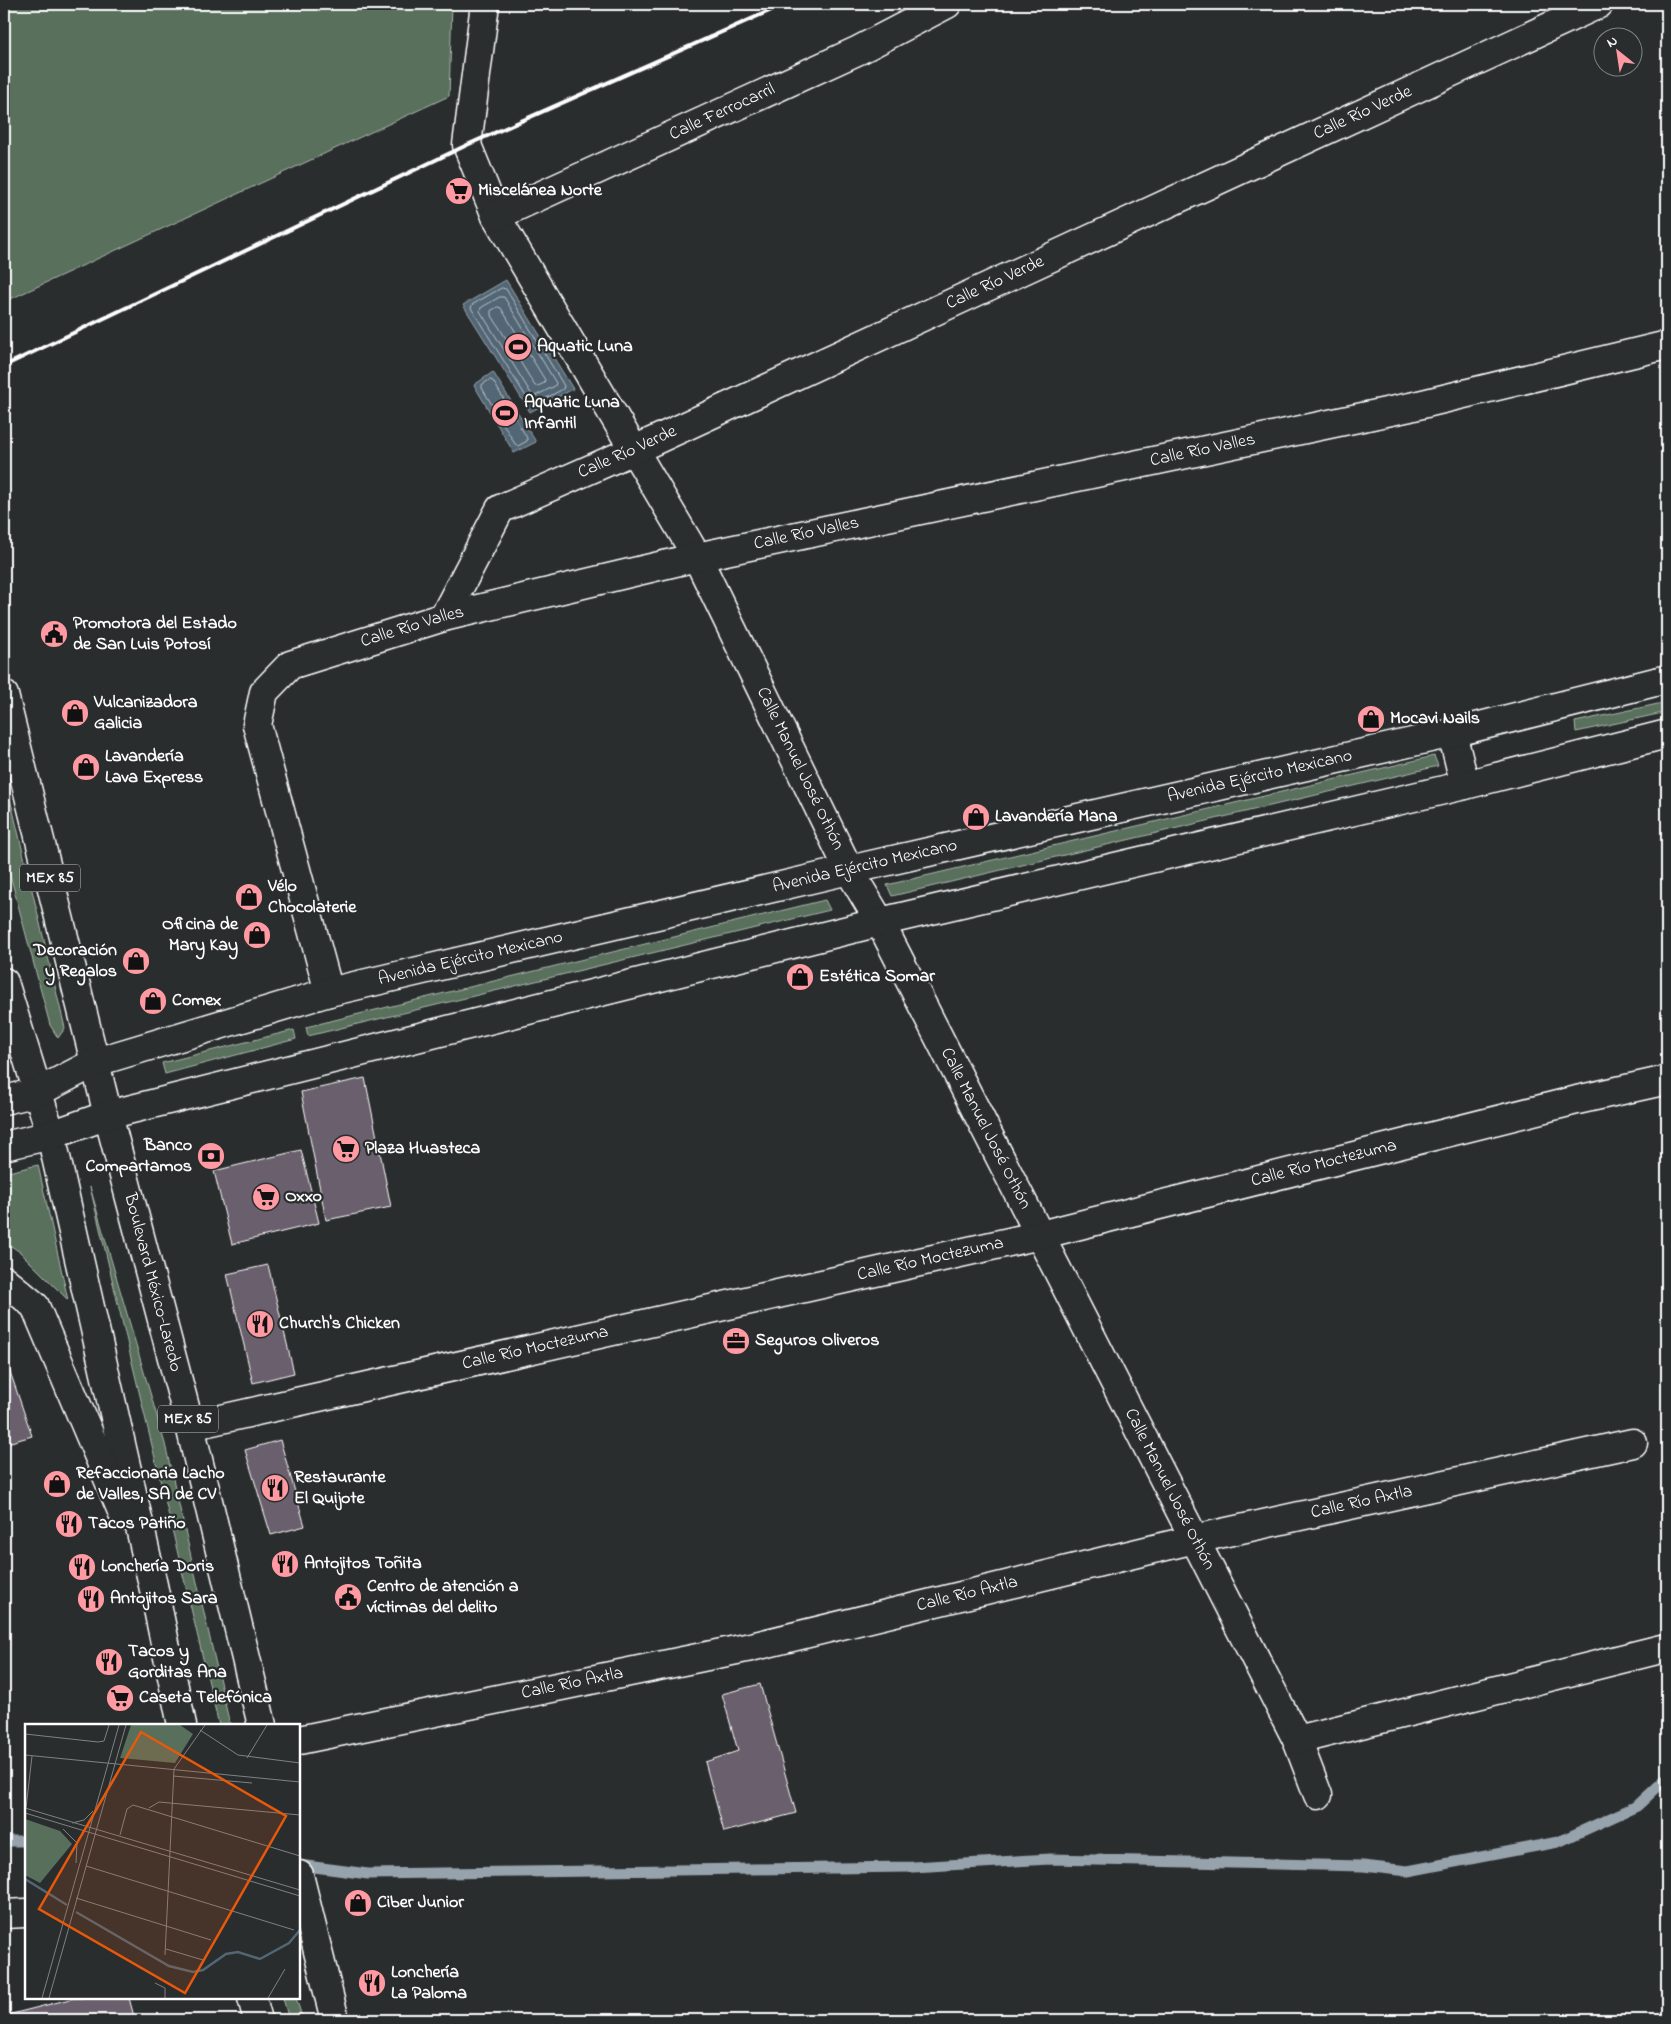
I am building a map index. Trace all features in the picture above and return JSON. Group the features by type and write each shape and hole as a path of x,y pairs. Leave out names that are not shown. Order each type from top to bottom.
{"street":[{"name":"Calle Manuel José Othón","path":"485,4 467,145 496,216 697,557 849,870 880,922 1297,1740 1318,1795"},
{"name":"Calle Ferrocarril","path":"496,216 859,50 947,4"},
{"name":"Calle Río Verde","path":"444,617 500,509 634,450 1599,4"},
{"name":"Calle Río Valles","path":"329,992 257,725 264,692 290,666 444,617 697,557 1410,406 1667,345"},
{"name":"Avenida Ejército Mexicano","path":"4,1100 38,1092 96,1062 329,992 849,870 1452,733 1667,678"},
{"name":"Boulevard México-Laredo","path":"4,696 108,1115 190,1426 262,1724"},
{"path":"1452,733 1466,785"},
{"path":"4,1146 51,1135 108,1115 880,922 1466,785 1667,734"},
{"path":"4,982 51,1135 153,1585 182,1724"},
{"name":"Calle Río Moctezuma","path":"190,1426 1040,1235 1558,1105 1667,1080"},
{"path":"4,1280 35,1306 153,1585"},
{"name":"Calle Río Axtla","path":"300,1740 751,1647 1195,1539 1633,1443"},
{"path":"1297,1740 1661,1650"},
{"path":"300,1879 335,2020"},
{"path":"4,1914 25,1913"},
{"path":"252,1999 258,2020"}],"green space":[{"path":"4,4 452,4 449,96 4,302"},
{"path":"1667,702 1667,712 1576,732 1575,722"},
{"path":"1434,756 1438,766 892,896 887,885"},
{"path":"4,773 65,1028 58,1038 50,1025 4,852"},
{"path":"825,900 830,910 308,1036 306,1027"},
{"path":"294,1030 296,1039 165,1074 162,1063"},
{"path":"38,1165 68,1300 20,1252 4,1241 4,1173"},
{"path":"90,1187 165,1444 230,1724 219,1724"},
{"path":"283,1999 296,1999 303,2020 289,2020"}],"water":[{"name":"Aquatic Luna","path":"506,280 573,389 530,412 463,305"},
{"name":"Aquatic Luna Infantil","path":"493,372 536,442 514,453 474,385"}],"building":[{"name":"Plaza Huasteca","path":"365,1078 391,1207 326,1220 301,1092"},
{"name":"Oxxo","path":"301,1150 319,1223 232,1244 214,1171"},
{"name":"Church's Chicken","path":"268,1265 294,1373 253,1383 227,1274"},
{"path":"4,1354 32,1436 4,1444"},
{"name":"Restaurante El Quijote","path":"280,1440 305,1526 271,1535 245,1450"},
{"path":"760,1684 796,1813 724,1832 705,1762 738,1751 722,1694"},
{"path":"70,1999 129,1999 135,2020 4,2020 4,2016"}],"waterway":[{"path":"300,1865 368,1874 913,1867 1050,1859 1363,1866 1408,1871 1558,1842 1637,1806 1667,1778"},
{"path":"4,1841 25,1841"}],"railway":[{"path":"4,366 467,145 785,4"}],"place":[{"name":"Miscelánea Norte","path":"459,191"},
{"name":"Aquatic Luna","path":"518,347"},
{"name":"Aquatic Luna Infantil","path":"505,413"},
{"name":"Promotora del Estado de San Luis Potosí","path":"54,634"},
{"name":"Vulcanizadora Galicia","path":"75,713"},
{"name":"Mocavi Nails","path":"1371,719"},
{"name":"Lavandería Lava Express","path":"86,767"},
{"name":"Lavandería Mana","path":"976,817"},
{"name":"Vélo Chocolaterie","path":"249,897"},
{"name":"Oficina de Mary Kay","path":"257,935"},
{"name":"Decoración y Regalos","path":"136,961"},
{"name":"Estética Somar","path":"800,977"},
{"name":"Comex","path":"153,1001"},
{"name":"Plaza Huasteca","path":"346,1149"},
{"name":"Banco Compartamos","path":"211,1156"},
{"name":"Oxxo","path":"266,1197"},
{"name":"Church's Chicken","path":"260,1324"},
{"name":"Seguros Oliveros","path":"736,1341"},
{"name":"Refaccionaria Lacho de Valles, SA de CV","path":"57,1484"},
{"name":"Restaurante El Quijote","path":"275,1488"},
{"name":"Tacos Patiño","path":"69,1524"},
{"name":"Antojitos Toñita","path":"285,1564"},
{"name":"Lonchería Doris","path":"82,1567"},
{"name":"Centro de atención a víctimas del delito","path":"348,1597"},
{"name":"Antojitos Sara","path":"91,1599"},
{"name":"Tacos y Gorditas Ana","path":"109,1662"},
{"name":"Caseta Telefónica","path":"120,1698"},
{"name":"Ciber Junior","path":"358,1903"},
{"name":"Lonchería La Paloma","path":"372,1983"}]}
